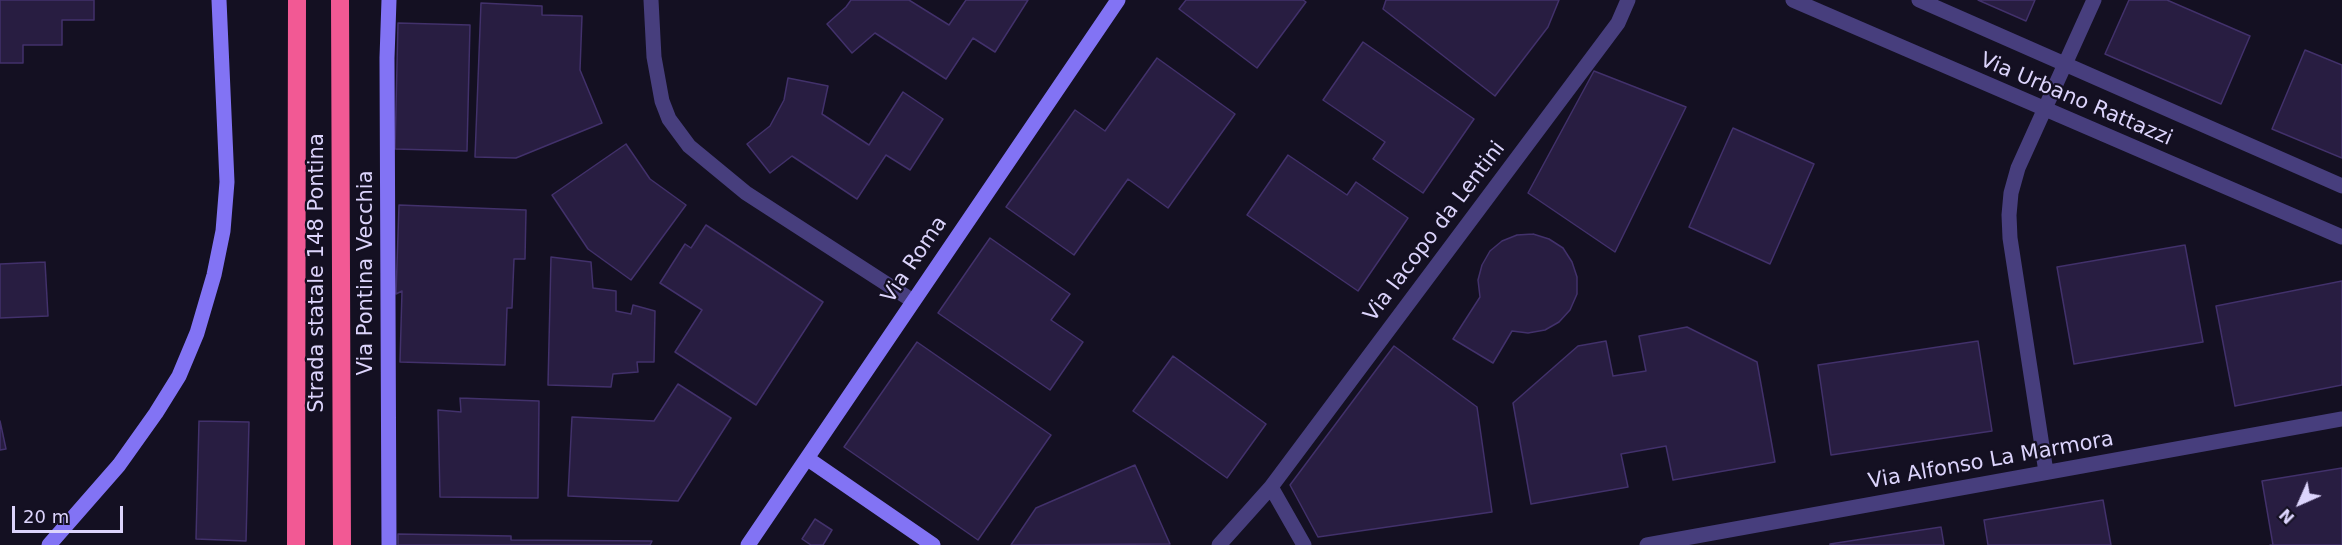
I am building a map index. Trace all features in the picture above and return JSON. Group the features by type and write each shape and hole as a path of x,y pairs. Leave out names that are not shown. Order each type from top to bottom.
{"highway":[{"name":"Strada statale 148 Pontina","path":"296,545 297,0"},
{"name":"Strada statale 148 Pontina","path":"339,0 342,545"}],"street":[{"path":"49,545 119,465 156,413 179,376 197,333 219,253 227,182 219,0"},
{"name":"Via Pontina Vecchia","path":"389,0 387,70 389,545"},
{"path":"651,0 654,57 662,101 669,119 689,146 746,193 913,301"},
{"name":"Via Roma","path":"748,545 1118,0"},
{"name":"Via Iacopo da Lentini","path":"1219,545 1271,487 1618,23 1628,0"},
{"name":"Via Urbano Rattazzi","path":"1793,0 2342,237"},
{"name":"Via Urbano Rattazzi","path":"1919,0 2342,186"},
{"path":"2046,472 2010,238 2011,194 2028,144 2046,110 2094,0"},
{"name":"Via Alfonso La Marmora","path":"1647,545 2342,419"},
{"path":"808,459 933,545"},
{"path":"1271,487 1304,545"}],"building":[{"path":"0,0 94,0 94,20 62,20 62,45 23,45 23,63 0,63"},
{"path":"851,0 909,0 949,25 966,0 1028,0 995,52 973,38 946,79 875,33 852,53 827,24"},
{"path":"1186,0 1303,0 1306,2 1257,68 1179,9"},
{"path":"1386,0 1559,0 1548,27 1495,96 1383,9"},
{"path":"1978,0 2035,0 2026,21"},
{"path":"2129,0 2167,0 2250,36 2221,104 2105,54"},
{"path":"481,3 542,6 542,15 582,16 580,70 602,123 516,158 475,157"},
{"path":"398,23 470,25 467,151 395,149"},
{"path":"1363,42 1474,119 1423,193 1373,159 1385,142 1323,100"},
{"path":"2305,50 2342,65 2342,158 2272,129"},
{"path":"1157,58 1235,114 1168,208 1128,179 1074,255 1006,207 1075,110 1105,131"},
{"path":"1594,71 1686,107 1615,252 1528,193"},
{"path":"788,78 828,86 822,114 869,145 903,92 943,119 910,170 886,155 857,199 792,156 770,173 747,144 770,126 784,100"},
{"path":"1733,128 1814,164 1770,264 1689,227"},
{"path":"626,144 650,179 686,205 631,280 588,249 552,195"},
{"path":"1288,155 1347,195 1356,182 1408,218 1358,291 1247,215"},
{"path":"399,205 526,210 525,259 514,259 512,308 507,308 505,365 400,362 402,291 396,294"},
{"path":"706,225 823,302 756,405 675,352 702,310 660,283 685,244 691,248"},
{"path":"1533,234 1549,239 1563,248 1572,262 1577,277 1577,294 1570,310 1559,322 1545,330 1528,333 1512,331 1493,363 1453,339 1480,297 1478,280 1482,265 1490,251 1502,241 1517,235"},
{"path":"990,238 1070,294 1051,320 1083,342 1050,390 938,313"},
{"path":"2185,245 2203,342 2074,364 2057,267"},
{"path":"551,257 591,262 593,288 616,291 616,311 631,314 633,305 655,311 654,362 637,362 638,372 613,374 611,387 548,385"},
{"path":"45,262 48,316 0,318 0,264"},
{"path":"2342,281 2342,385 2235,406 2216,306"},
{"path":"1687,327 1757,362 1775,462 1673,480 1666,446 1621,454 1628,487 1531,504 1513,403 1578,346 1606,341 1613,376 1646,371 1639,336"},
{"path":"1978,341 1992,431 1831,455 1818,365"},
{"path":"917,342 1051,435 978,540 844,447"},
{"path":"1394,346 1477,407 1492,512 1318,537 1290,485"},
{"path":"1173,356 1266,424 1227,478 1133,411"},
{"path":"678,384 731,418 678,501 568,496 572,417 654,421"},
{"path":"460,398 539,401 538,498 440,497 438,410 461,412"},
{"path":"0,421 6,449 0,450"},
{"path":"199,421 249,422 246,541 196,539"},
{"path":"1135,465 1170,544 1011,545 1036,508"},
{"path":"2342,468 2342,545 2273,545 2262,481"},
{"path":"2103,500 2111,545 1988,545 1984,520"},
{"path":"815,519 832,530 823,545 811,545 802,539"},
{"path":"1941,527 1944,545 1830,545 1830,544"},
{"path":"398,534 511,536 511,540 652,541 650,545 398,545"}]}
